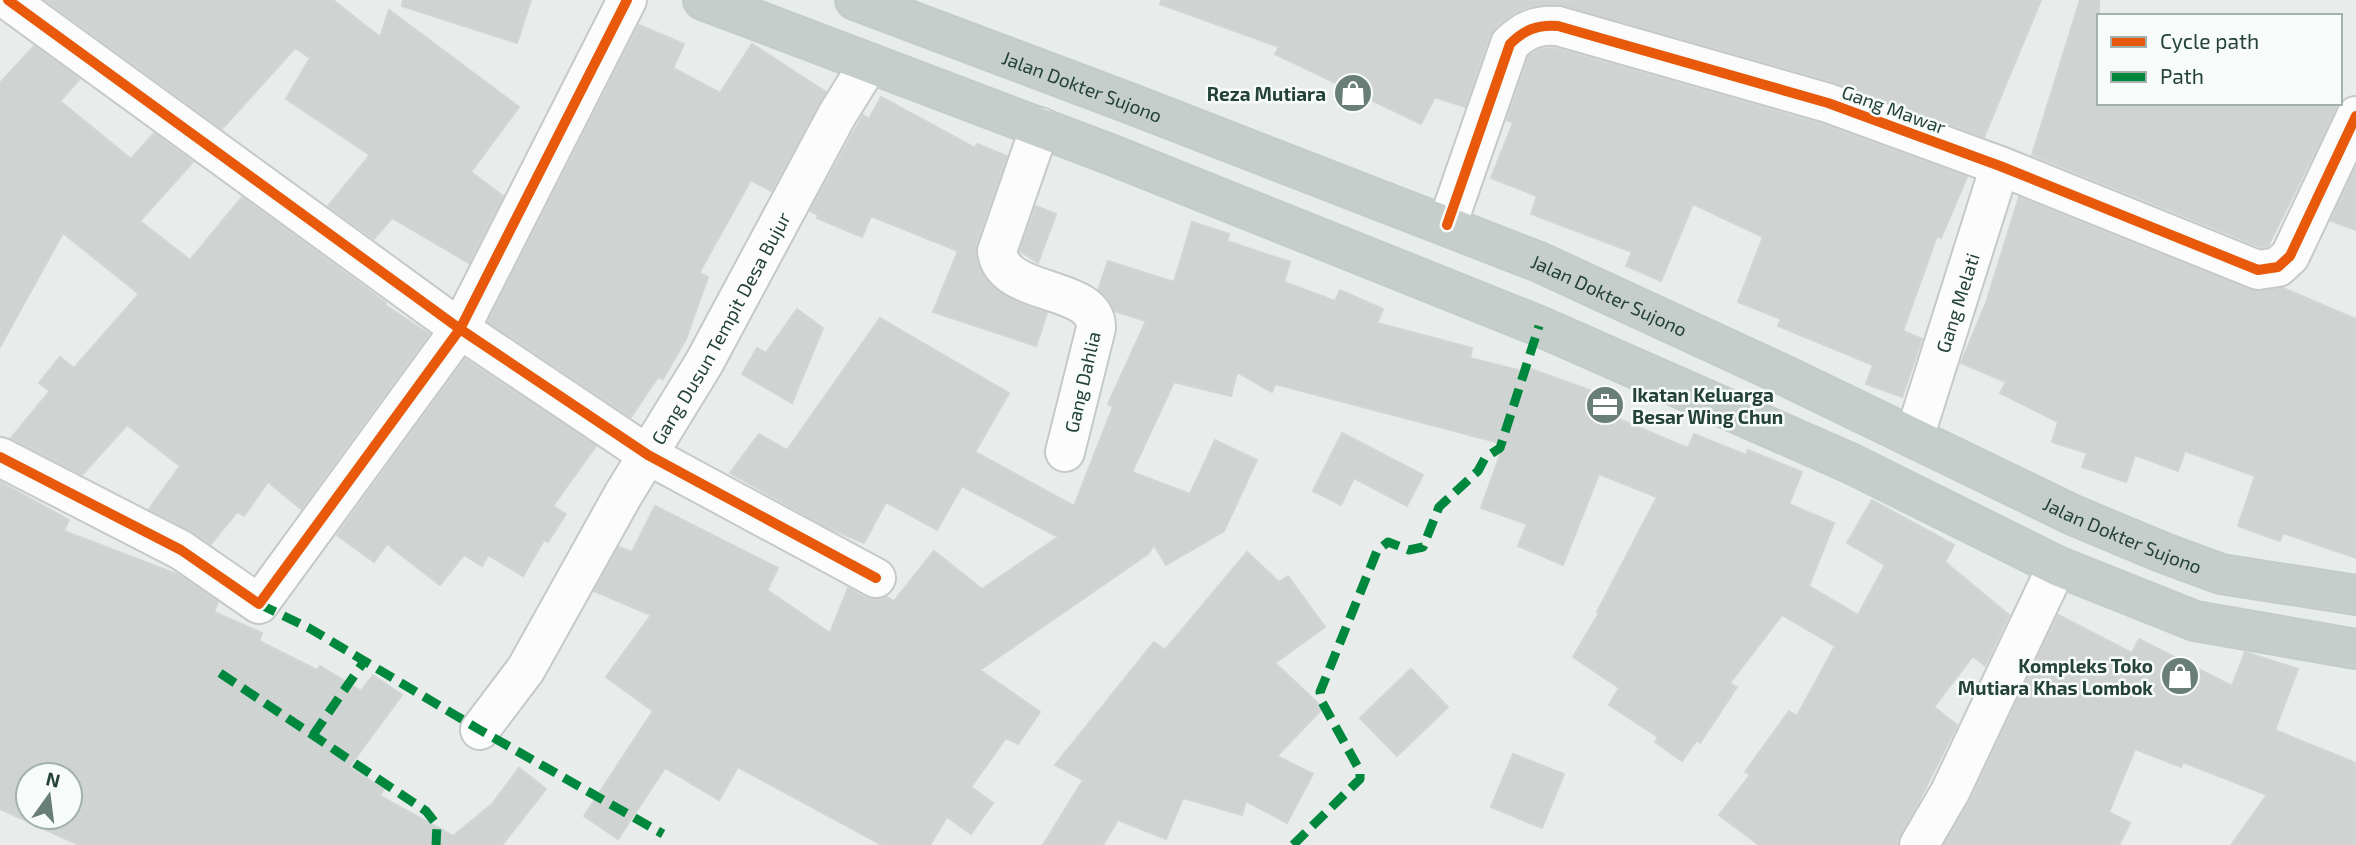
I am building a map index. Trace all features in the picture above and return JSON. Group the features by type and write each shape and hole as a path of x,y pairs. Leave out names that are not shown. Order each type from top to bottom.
{"highway":[{"path":"703,0 1112,155 1539,326 1852,464 2057,566 2195,621 2356,649"},
{"name":"Jalan Dokter Sujono","path":"855,0 1447,225 1657,315 2073,515 2210,569 2356,595"},
{"path":"1112,155 1129,103"}],"street":[{"path":"0,13 8,0 460,329 648,455 876,578"},
{"path":"0,457 181,550 259,604 460,329 627,0"},
{"name":"Gang Mawar","path":"1447,225 1510,44 1521,33 1543,25 1558,26 1828,103 2000,166 2253,268 2268,270 2283,264 2290,256 2356,116"},
{"name":"Gang Dusun Tempit Desa Bujur","path":"480,730 526,669 648,455 704,363 837,115 869,65"},
{"name":"Gang Dahlia","path":"1040,127 996,251 999,262 1009,275 1086,306 1095,317 1096,328 1065,452"},
{"name":"Gang Melati","path":"1914,438 2000,166"},
{"path":"1919,845 1950,792 2057,566"}],"building":[{"path":"45,0 333,0 380,37 389,10 519,107 471,172 503,196 469,263 392,218 374,239 328,206 370,155 286,99 310,58 295,48 222,129"},
{"path":"403,0 531,0 517,43 402,6"},
{"path":"1161,0 2041,0 1984,137 1834,82 1552,4 1525,8 1500,23 1489,37 1465,107 1435,97 1421,124 1275,54 1279,47 1160,4"},
{"path":"2080,0 2099,0 2097,105 2338,105 2268,246 2261,247 2032,155"},
{"path":"639,25 684,44 673,68 720,93 752,44 826,92 771,191 751,180 699,273 708,277 686,339 663,379 658,377 631,417 488,322"},
{"path":"34,46 80,79 60,101 131,159 154,133 193,162 140,221 190,260 242,197 386,303 385,305 429,334 301,509 268,482 244,516 237,512 211,544 149,509 180,466 127,425 82,475 11,438 50,391 39,383 60,357 74,368 139,294 63,233 0,347 0,83"},
{"path":"1554,48 1821,124 1967,177 1941,238 1937,236 1903,331 1922,339 1902,397 1866,384 1873,365 1778,326 1781,319 1738,302 1763,237 1693,204 1661,281 1626,266 1632,252 1531,214 1537,196 1491,178 1513,123 1507,120 1529,56 1540,49"},
{"path":"881,97 975,148 977,144 1007,156 976,244 976,258 983,274 1000,293 1047,313 1036,346 933,312 958,251 871,216 862,237 817,218 818,215 810,211 863,115 869,119"},
{"path":"2356,167 2356,230 2331,221"},
{"path":"2019,197 2250,290 2283,288 2356,319 2356,558 2283,533 2280,541 2238,526 2255,476 2185,451 2178,471 2135,455 2126,482 2082,467 2087,453 2052,442 2058,422 2000,393 2006,382 1961,363 1986,303"},
{"path":"1036,206 1056,214 1038,263 1020,251"},
{"path":"1192,222 1229,234 1227,241 1290,262 1284,282 1335,301 1340,290 1383,309 1377,323 1472,348 1470,358 1530,373 1531,369 1622,403 1616,418 1688,448 1694,434 1746,455 1748,450 1802,472 1789,504 1834,523 1809,586 1858,615 1885,565 1847,543 1872,500 1954,545 1945,562 2009,615 1985,666 1973,656 1934,707 1957,725 1897,845 1759,845 1719,815 1750,775 1745,772 1789,711 1797,716 1835,646 1782,615 1730,683 1737,687 1700,743 1697,740 1682,761 1655,742 1658,737 1609,705 1619,688 1573,657 1599,613 1597,612 1657,497 1599,474 1563,565 1518,546 1527,524 1481,508 1504,444 1275,384 1272,392 1237,372 1231,396 1174,382 1132,472 1190,494 1215,440 1257,460 1224,531 1166,565 1154,545 1148,554 980,670 1040,712 1018,744 1006,738 971,787 993,803 971,834 947,817 930,845 882,845 738,767 719,800 665,768 618,839 584,816 653,711 606,677 651,615 594,591 619,547 632,552 655,506 778,568 767,590 830,633 848,588 866,598 877,600 887,597 894,601 934,551 982,589 1058,537 962,486 937,530 886,502 864,543 827,527 730,473 759,434 787,450 880,318 1009,393 975,452 1074,506 1113,407 1108,404 1146,321 1114,311 1098,290 1108,261 1174,282"},
{"path":"797,309 823,328 792,403 742,374 757,348 766,353"},
{"path":"465,359 596,446 553,506 566,514 548,542 544,540 523,576 488,555 482,566 464,555 440,585 387,544 374,562 337,535"},
{"path":"1342,433 1423,475 1407,506 1354,478 1341,505 1313,491"},
{"path":"0,482 69,520 64,531 179,575 218,602 214,612 262,633 259,641 317,670 320,666 361,691 373,675 402,695 349,767 384,789 380,796 453,836 492,804 519,768 546,789 502,845 79,845 48,831 84,831 84,761 14,761 14,815 0,809"},
{"path":"1247,552 1279,582 1288,576 1325,627 1275,663 1323,708 1277,756 1313,774 1287,823 1246,801 1242,815 1183,798 1166,839 1118,820 1103,845 1043,845 1083,780 1055,765 1154,642 1165,650"},
{"path":"2058,615 2132,653 2139,639 2232,686 2245,652 2298,669 2275,730 2356,763 2356,845 2231,845 2267,795 2183,762 2181,767 2135,749 2109,812 2130,823 2119,845 1944,845 1970,801"},
{"path":"1411,669 1448,707 1397,756 1360,718"},
{"path":"1513,754 1564,774 1542,828 1491,807"}],"marked path":[{"path":"1293,845 1360,779 1360,771 1322,702 1320,692 1377,551 1388,542 1409,550 1423,547 1439,507 1478,471 1485,458 1500,448 1539,326"},
{"path":"259,604 309,628 480,730 663,834"},
{"path":"313,735 365,660"},
{"path":"220,673 426,811 437,825 436,845"}],"cycle path":[{"path":"8,0 460,329 648,455 876,578"},
{"path":"0,457 181,550 259,604 460,329 627,0"},
{"path":"1447,225 1510,44 1526,32 1544,26 1558,26 1828,103 2000,166 2258,270 2278,267 2290,256 2356,116"}],"place":[{"name":"Reza Mutiara","path":"1353,93"},
{"name":"Ikatan Keluarga Besar Wing Chun","path":"1605,405"},
{"name":"Kompleks Toko Mutiara Khas Lombok","path":"2180,676"}]}
